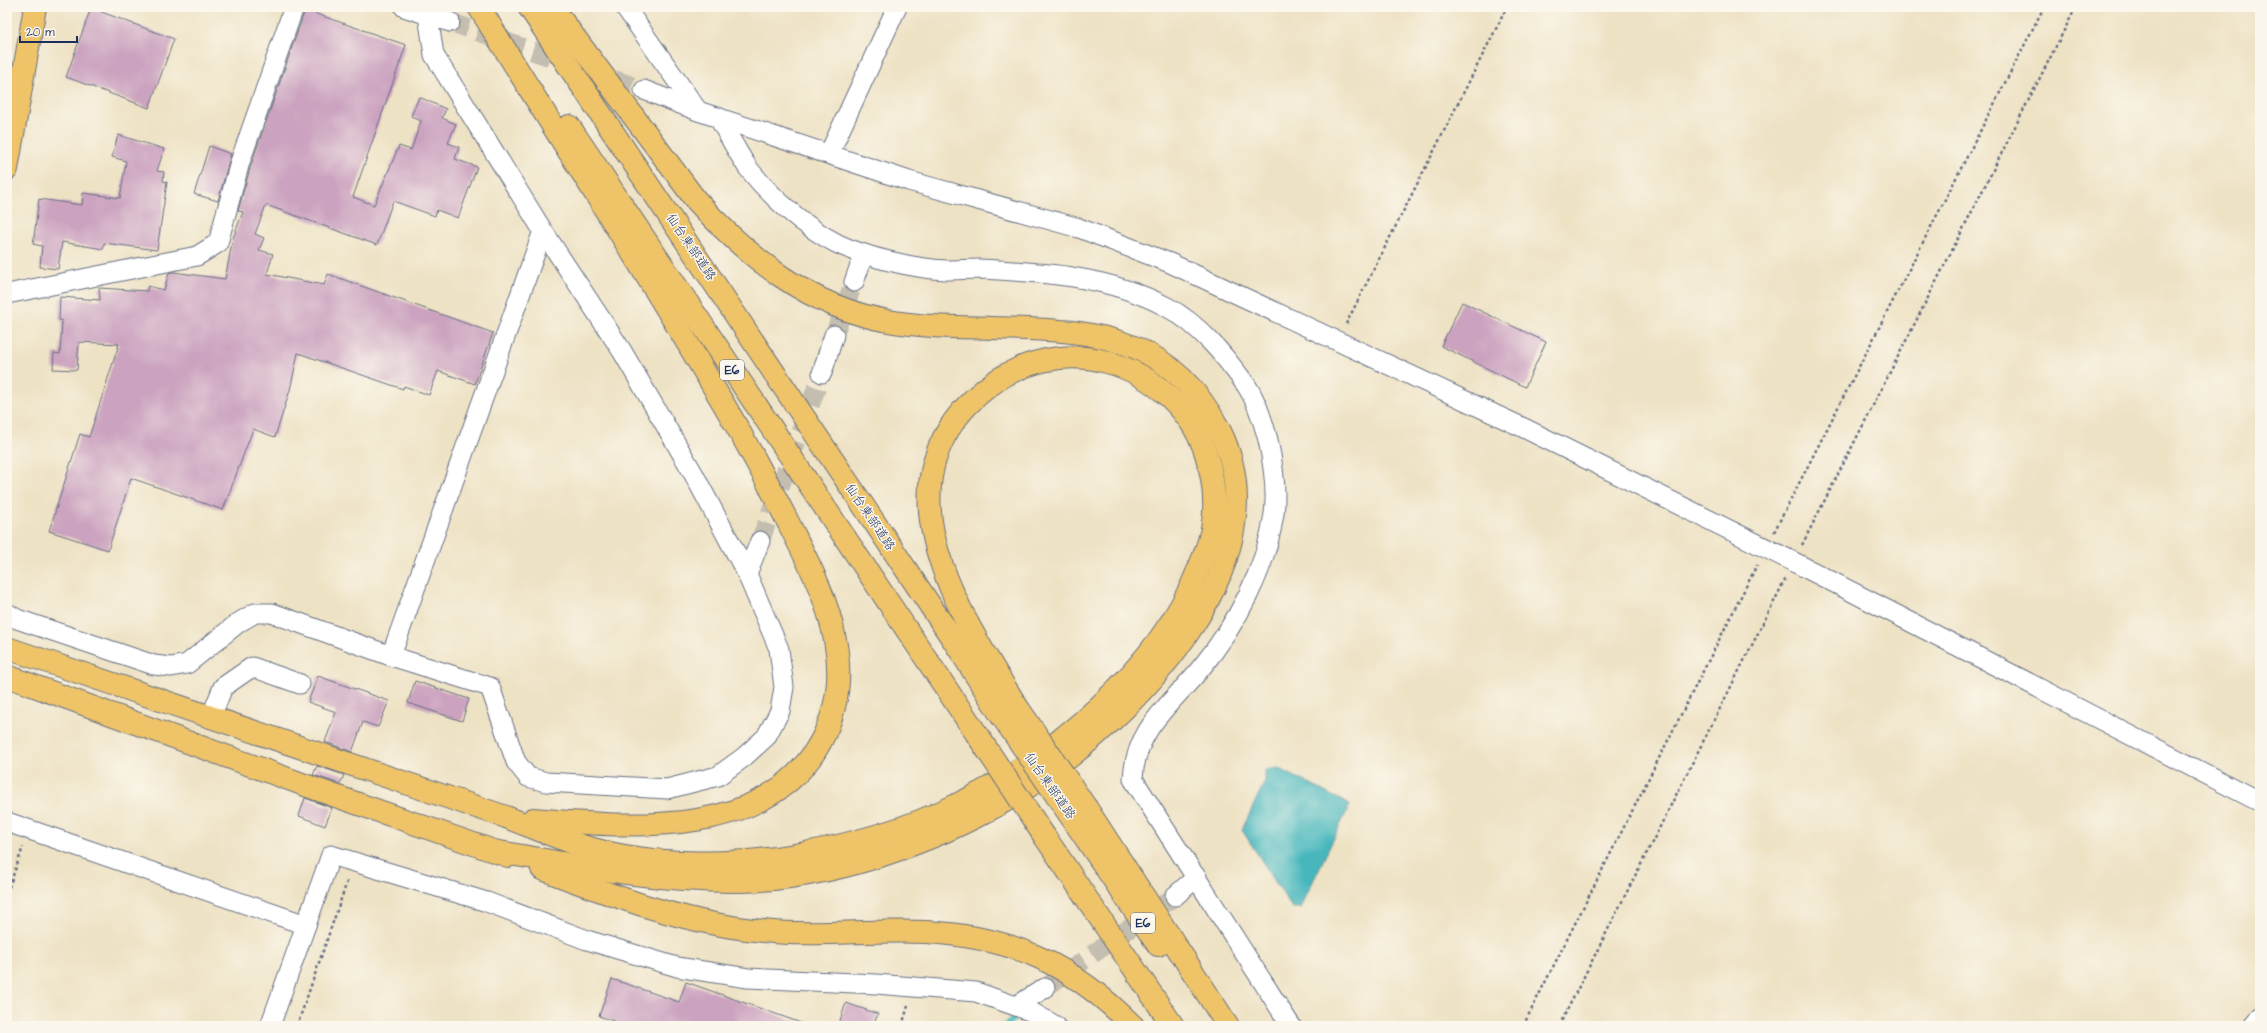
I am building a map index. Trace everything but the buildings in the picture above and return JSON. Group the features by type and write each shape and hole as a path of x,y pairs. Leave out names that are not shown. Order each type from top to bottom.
{"main road":[{"path":"7,169 35,7"},
{"path":"479,7 679,328 748,445 811,567 829,614 836,642 839,672 837,700 828,727 815,752 799,773 776,791 752,805 723,815 659,825 591,824 506,817"},
{"name":"E6","path":"489,7 1173,1026"},
{"name":"仙台東部道路","path":"528,7 958,647 1008,710 1080,815 1213,1026"},
{"path":"494,851 609,871 678,879 744,881 783,877 869,859 958,827 999,805 1070,758 1138,696 1173,654 1193,626 1208,599 1229,545 1235,492 1231,464 1224,440 1199,396 1182,378 1160,360 1135,348 1085,334 1049,330 920,325 888,321 856,313 793,285 758,260 720,226 695,199 552,7"},
{"path":"7,648 506,817 585,847 611,853 669,861 705,862 793,855 874,837 953,807 1021,769 1060,740 1108,698 1160,638 1180,609 1194,581 1213,525 1214,494 1211,468 1202,441 1189,418 1152,382 1130,370 1107,362 1086,358 1063,358 1039,361 1016,369 994,382 972,399 954,421 941,445 933,471 929,498 935,548 943,572 1008,710"},
{"path":"7,676 324,792 494,851 657,911 702,922 763,931 815,933 925,932 967,936 998,942 1058,966 1087,985 1132,1026"},
{"path":"1080,815 1228,1026"}],"street":[{"path":"7,294 197,256 218,243 240,162 294,7"},
{"path":"404,7 450,22"},
{"path":"625,7 698,110"},
{"path":"829,154 897,7"},
{"path":"7,613 17,619 154,665 171,667 188,664 238,623 255,613 272,613 391,656 490,687 516,762 528,777 546,782 667,789 718,776 744,757 766,737 780,711 784,686 778,649 747,574 692,471 622,351 543,231 434,55 428,15"},
{"path":"644,90 718,117 909,181 1079,228 1170,263 1524,428 1766,547 2260,802"},
{"path":"718,117 747,166 770,192 800,218 837,243 864,254 945,270 1020,271 1101,281 1168,307 1202,333 1226,359 1248,389 1263,421 1270,452 1274,512 1268,542 1244,601 1225,633 1202,666 1152,723 1141,742 1134,760 1133,779 1291,1026"},
{"path":"391,656 543,231"},
{"path":"854,282 864,254"},
{"path":"822,372 834,335"},
{"path":"747,574 760,541"},
{"path":"211,717 223,687 252,667 300,684"},
{"path":"7,822 306,925"},
{"path":"270,1026 331,855 488,902 587,940 677,967 748,978 876,984 976,992 1030,1010 1056,1026"},
{"path":"1175,896 1197,877"},
{"path":"1016,1006 1045,988"},
{"path":"2253,1026 2260,1018"}],"path":[{"path":"1338,341 1507,7"},
{"path":"1523,1026 1766,547 2044,7"},
{"path":"1559,1026 2076,7"},
{"path":"7,893 29,830"},
{"path":"297,1026 354,862"}],"water":[{"path":"1278,768 1350,805 1300,908 1292,908 1242,830 1265,781 1265,770"}],"waterway":[{"path":"1004,1026 1013,1020"}],"tunnel":[{"path":"450,22 644,90"},
{"path":"834,335 854,282"},
{"path":"760,541 822,373"},
{"path":"1045,988 1175,896"}]}
